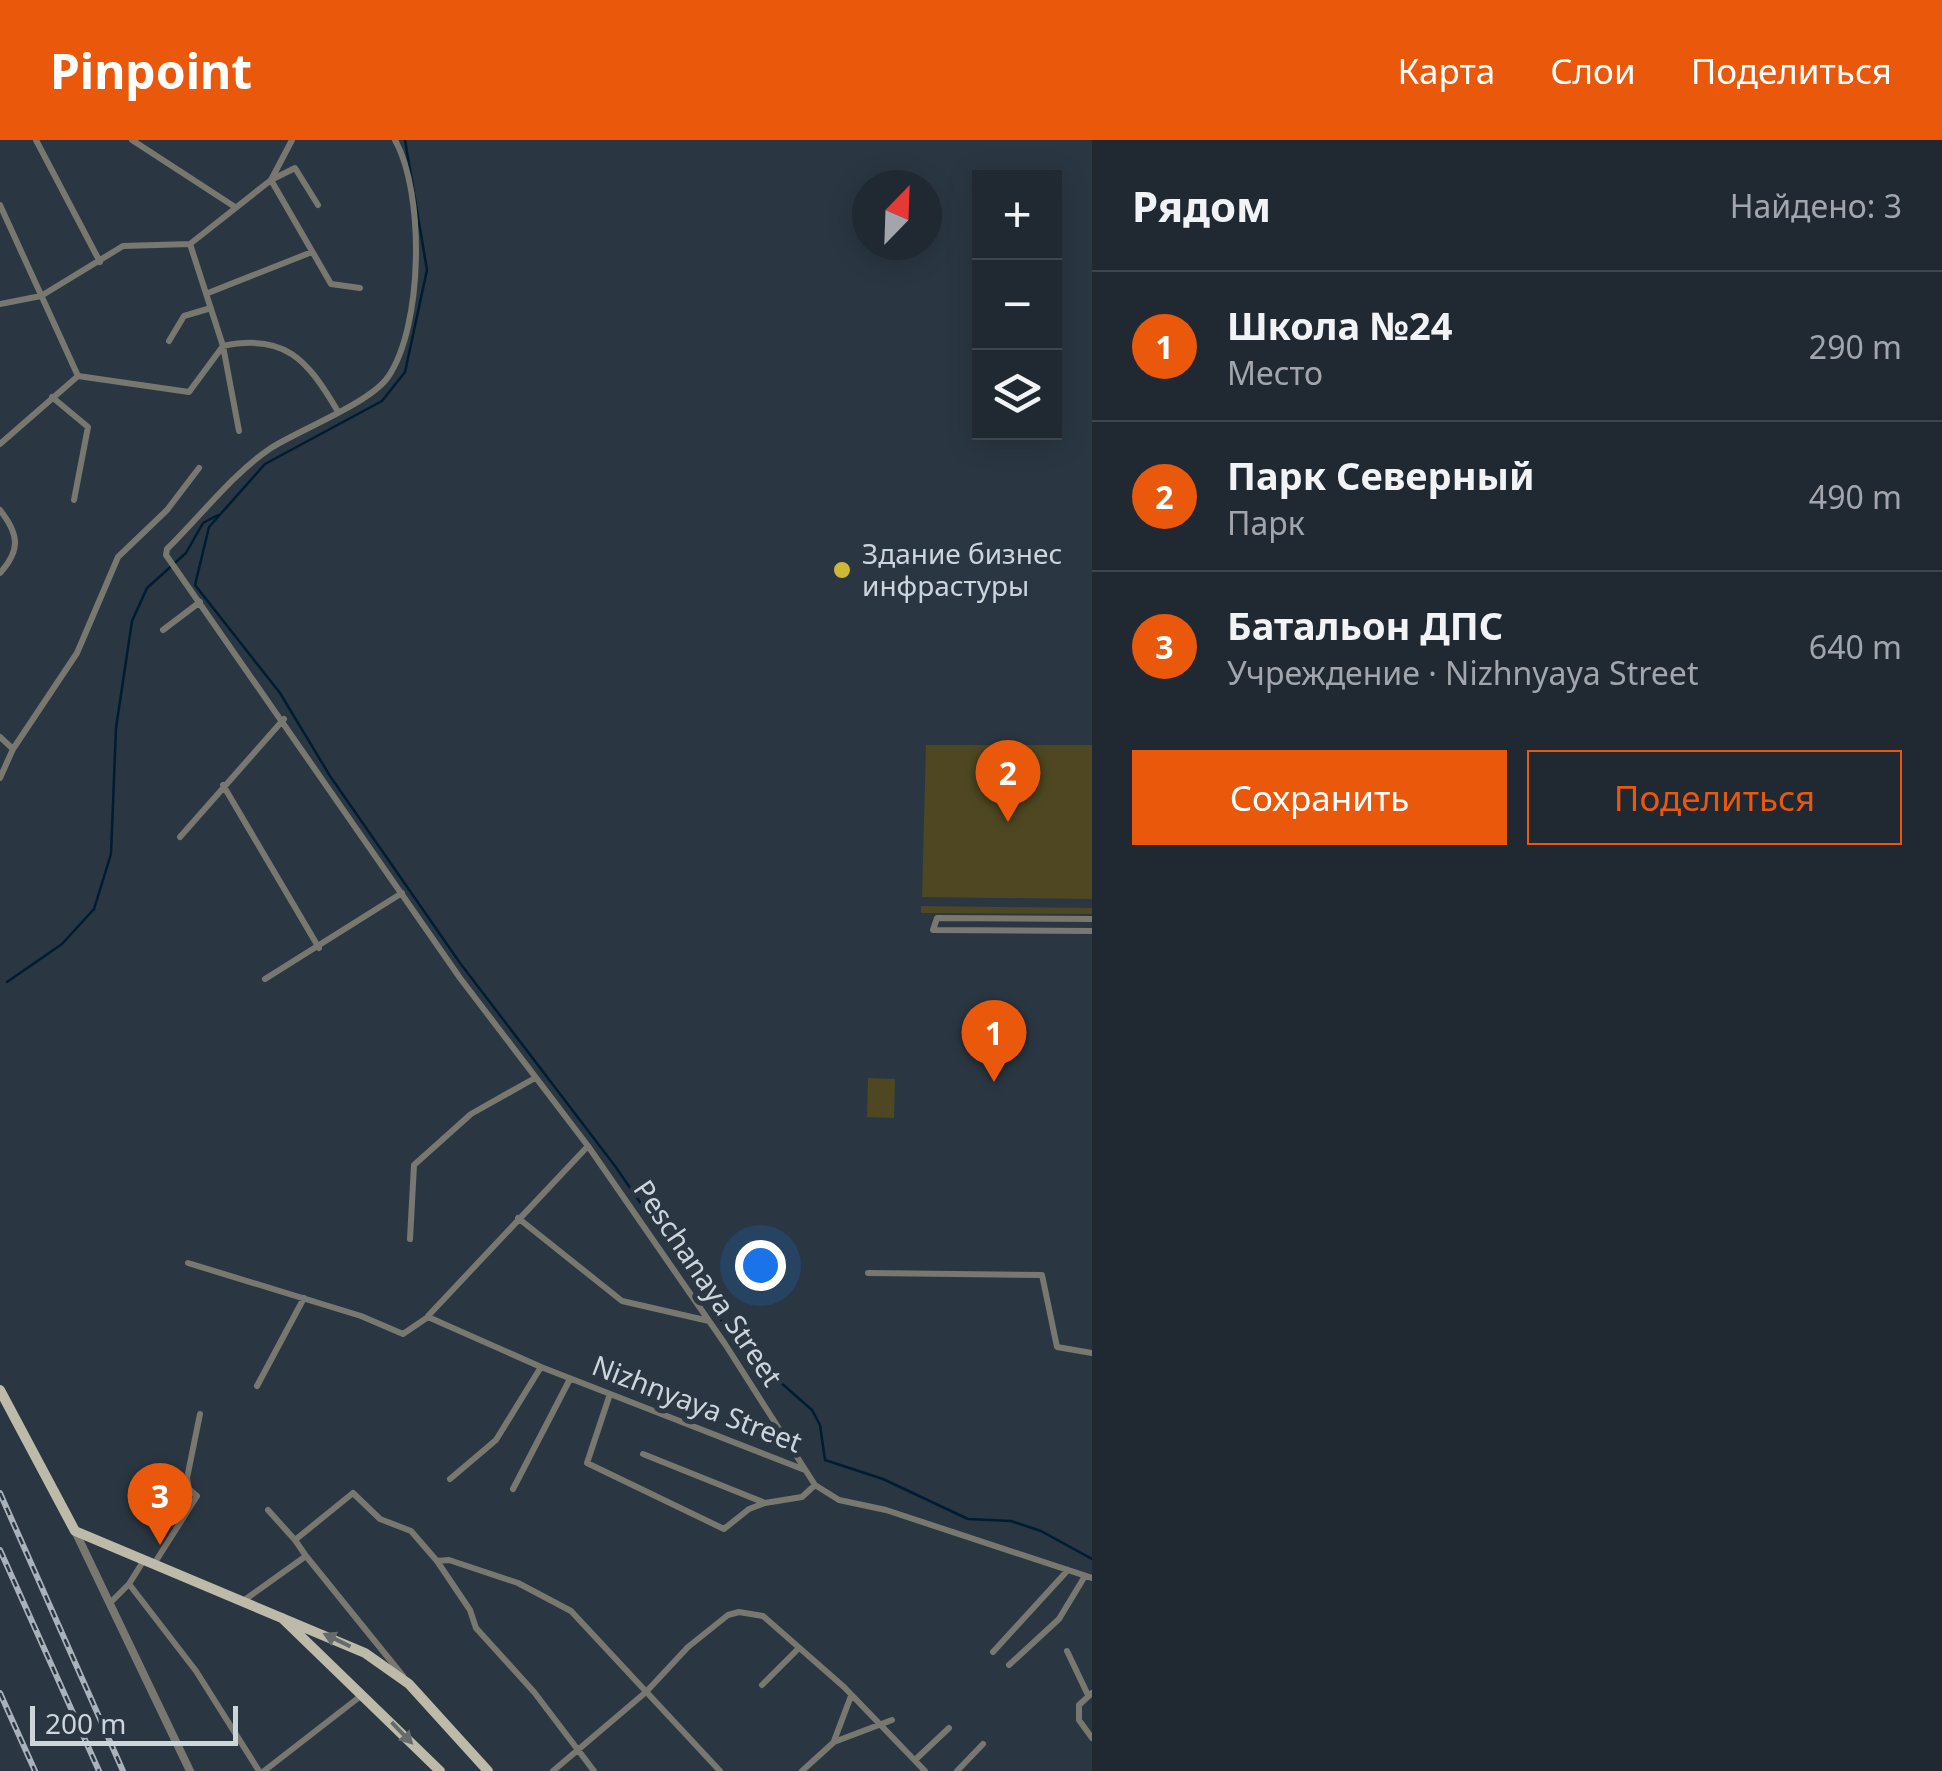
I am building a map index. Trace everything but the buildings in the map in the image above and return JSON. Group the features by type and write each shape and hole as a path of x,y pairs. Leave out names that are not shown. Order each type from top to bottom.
{"main road":[{"path":"0,1390 75,1531 365,1653 422,1698 488,1771"},
{"path":"281,1618 440,1771"}],"street":[{"path":"36,140 100,262"},
{"path":"132,140 235,208"},
{"path":"270,180 292,140"},
{"name":"Peschanaya Street","path":"394,140 410,201 418,284 389,376 347,408 268,450 167,550 168,559 284,719 402,893 588,1146 710,1322 815,1485"},
{"path":"0,304 41,296 136,243 190,244 270,180 295,168 318,205"},
{"path":"270,180 331,284 360,288"},
{"path":"0,205 78,376"},
{"path":"190,244 224,346 239,431"},
{"path":"208,292 312,252"},
{"path":"169,342 184,316 211,308"},
{"path":"0,444 78,376 188,392 224,346 256,340 290,352 324,387 337,410"},
{"path":"52,398 88,427 74,500"},
{"path":"0,778 13,749 70,667 118,558 167,510 199,468"},
{"path":"0,510 17,540 13,560 0,573"},
{"path":"163,630 200,602"},
{"path":"180,837 284,719"},
{"path":"0,737 13,749"},
{"path":"223,785 320,948"},
{"path":"265,979 402,893"},
{"path":"937,918 1088,919 1088,931 932,930 932,925 937,918"},
{"path":"410,1239 414,1165 471,1114 535,1078"},
{"path":"188,1263 404,1334 428,1317 588,1146"},
{"path":"518,1218 622,1301 710,1322"},
{"path":"868,1273 1042,1275 1056,1348 1092,1353"},
{"path":"257,1386 304,1298"},
{"name":"Nizhnyaya Street","path":"428,1317 542,1367 807,1471"},
{"path":"450,1480 496,1440 542,1367"},
{"name":"Nizhnyaya Street","path":"513,1488 570,1378"},
{"path":"610,1394 587,1463 724,1530 749,1508 802,1498 815,1485 839,1500 886,1510 1089,1577 1059,1619 1008,1664"},
{"path":"110,1603 149,1562 197,1496 189,1489 187,1478 200,1414"},
{"path":"644,1454 765,1503"},
{"path":"295,1540 353,1493 380,1519 411,1531 470,1610 476,1628 534,1692 594,1771"},
{"path":"268,1510 422,1698"},
{"path":"75,1531 190,1771"},
{"path":"243,1600 306,1556"},
{"path":"436,1561 448,1560 518,1583 572,1612 720,1771"},
{"path":"993,1652 1068,1570"},
{"path":"130,1584 196,1670 261,1771 364,1694"},
{"path":"553,1771 728,1615 753,1612 763,1616 851,1696 925,1771"},
{"path":"762,1685 798,1648"},
{"path":"1067,1651 1090,1693 1078,1705 1079,1720 1092,1738"},
{"path":"834,1742 851,1696"},
{"path":"802,1771 834,1742 892,1720"},
{"path":"914,1760 949,1728"},
{"path":"957,1771 983,1744"}],"shaded area":[{"path":"926,745 1092,745 1092,899 922,897"},
{"path":"921,906 1092,908 1092,914 921,913"},
{"path":"868,1078 895,1079 894,1118 867,1117"}],"waterway":[{"path":"405,140 427,270 405,372 382,401 265,464 209,527 195,585 280,693 330,776 460,963 615,1166 739,1346 812,1410 820,1425 825,1460 883,1479 968,1519 1011,1521 1041,1531 1092,1559"},
{"path":"7,982 62,944 94,909 111,854 116,728 132,621 147,588 186,553 203,523 218,515"}],"railway":[{"path":"0,1493 123,1771"},
{"path":"0,1550 99,1771"},
{"path":"0,1693 35,1771"}],"place":[{"name":"Здание бизнес инфрастуры","path":"842,570"},
{"name":"Парк Северный","path":"1008,822"},
{"name":"Школа №24","path":"994,1082"},
{"name":"Батальон ДПС","path":"160,1545"}]}
